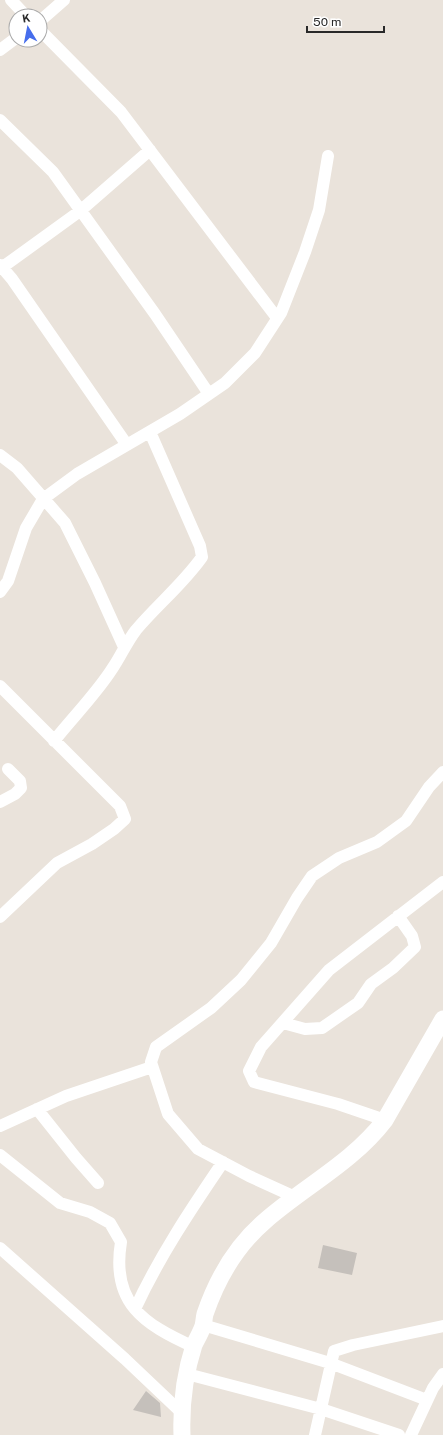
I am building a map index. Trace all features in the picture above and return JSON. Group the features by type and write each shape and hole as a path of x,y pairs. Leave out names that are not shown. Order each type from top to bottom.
{"main road":[{"path":"182,1435 187,1374 194,1347 213,1293 229,1262 253,1232 295,1197 352,1156 385,1120 443,1019"}],"street":[{"path":"11,0 18,8"},
{"path":"48,13 64,0"},
{"path":"48,38 122,112 278,318"},
{"path":"0,120 52,172 155,314 209,394"},
{"path":"127,445 78,371 1,267 80,210 150,150"},
{"path":"0,592 8,581 26,528 43,499 77,474 150,432 209,394 225,382 255,353 278,318 305,252 319,210 328,156"},
{"path":"54,741 112,669 124,647 156,606 190,573 202,557 200,546 150,432"},
{"path":"0,455 17,468 65,522 95,582 124,647"},
{"path":"0,686 120,806 125,819 114,829 92,844 57,863 0,917"},
{"path":"0,802 15,794 21,788 20,781 8,769"},
{"path":"295,1197 198,1149 168,1114 151,1062 156,1047 211,1008 240,980 271,943 297,898 312,876 339,858 377,842 406,821 429,787 443,772"},
{"path":"385,1120 338,1104 254,1082 250,1070 261,1047 329,970 443,882"},
{"path":"283,1023 305,1029 322,1028 358,1003 371,984 393,968 415,947 412,936 398,916"},
{"path":"0,1126 66,1096 152,1067"},
{"path":"37,1109 98,1183"},
{"path":"0,1155 60,1203 90,1212 110,1223 121,1242 118,1261 120,1280 129,1301 142,1318 164,1334 194,1347"},
{"path":"135,1309 191,1209 223,1162"},
{"path":"0,1248 183,1414"},
{"path":"203,1325 330,1364 427,1400"},
{"path":"315,1435 334,1351 353,1345 443,1326"},
{"path":"187,1374 321,1409 399,1435"},
{"path":"411,1435 427,1400 443,1374"}],"building":[{"path":"323,1245 357,1253 352,1275 318,1268"},
{"path":"146,1391 160,1403 161,1417 133,1410"}]}
